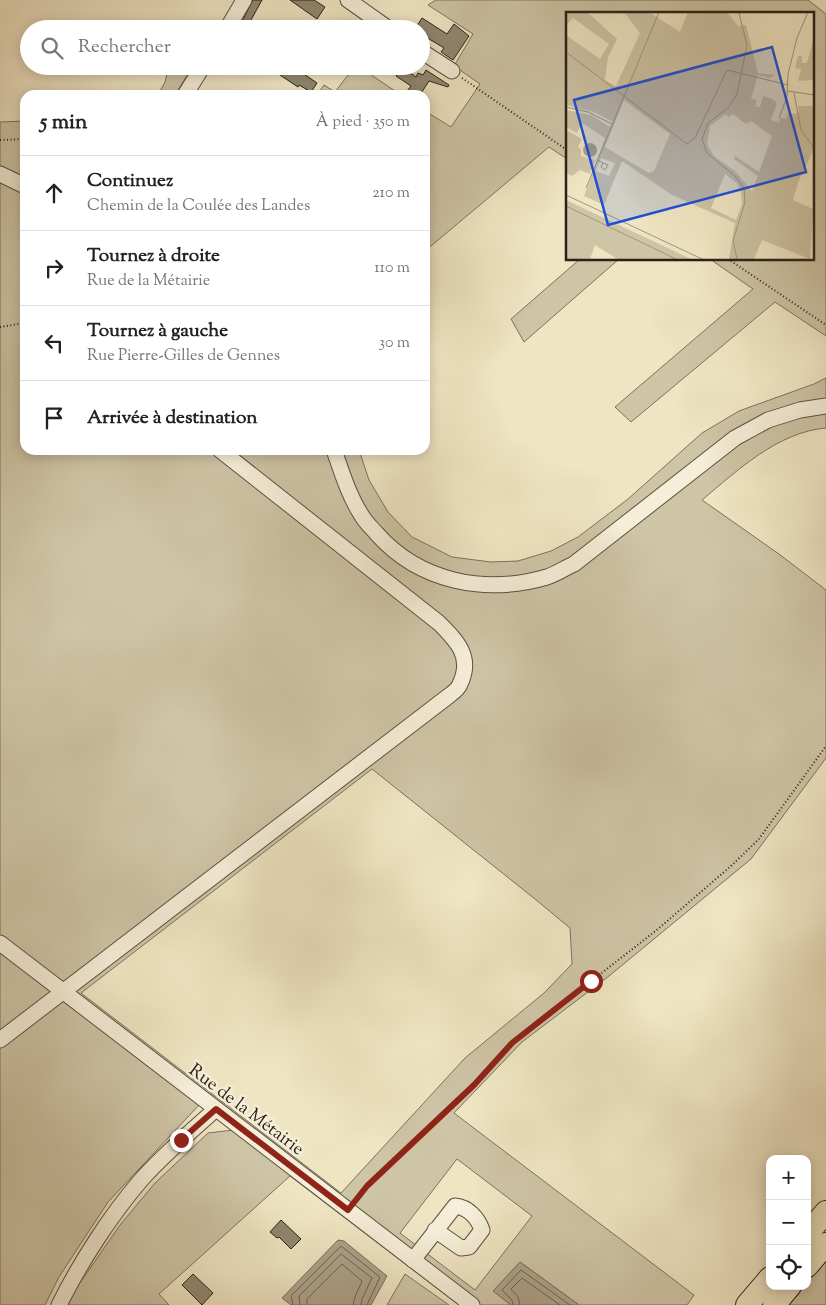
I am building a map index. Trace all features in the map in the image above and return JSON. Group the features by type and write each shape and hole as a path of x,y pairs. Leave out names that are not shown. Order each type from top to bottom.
{"highway":[{"path":"811,1229 826,1212"},
{"path":"811,1261 826,1244"},
{"path":"747,1305 766,1283"},
{"path":"774,1305 787,1290"}],"street":[{"path":"232,20 244,0"},
{"path":"348,0 376,20"},
{"path":"430,57 452,72"},
{"path":"188,90 197,75"},
{"path":"0,174 20,184"},
{"path":"336,455 350,495 363,518 388,547 415,566 454,581 489,585 526,582 549,576 574,564 735,438 768,420 800,410 826,406"},
{"path":"0,1040 460,686 465,668 464,654 456,641 438,623 226,455"},
{"name":"Rue de la Métairie","path":"0,942 472,1305"},
{"path":"59,1305 96,1239 140,1181 181,1140 216,1109"},
{"path":"413,1260 435,1230"}],"path":[{"path":"452,72 566,149"},
{"path":"0,140 20,139"},
{"path":"729,260 826,326"},
{"path":"0,327 20,324"},
{"path":"348,1210 367,1186 474,1085 512,1043 658,929 760,839 826,746"}],"shaded area":[{"path":"436,0 808,0 826,14 826,336 775,302 631,422 615,407 753,289 711,260 814,260 814,12 566,12 566,158 549,147 430,247 430,114 451,127 480,84 454,66 473,34 428,5"},
{"path":"167,75 187,75 178,90 161,90"},
{"path":"348,75 371,75 394,90 337,90"},
{"path":"324,85 332,90 320,90"},
{"path":"20,121 20,455 361,455 369,480 388,512 412,537 452,557 491,562 518,561 551,551 578,537 628,499 702,433 739,411 826,378 826,428 808,431 775,445 744,465 702,500 779,554 826,590 826,758 751,859 609,976 522,1042 454,1113 694,1295 687,1305 579,1305 520,1262 494,1291 511,1305 459,1305 290,1176 159,1294 169,1305 68,1305 75,1290 120,1225 155,1183 208,1133 233,1130 201,1103 108,1202 59,1277 45,1305 0,1305 0,122","holes":["372,769 570,928 572,964 544,993 465,1058 341,1193 81,993","457,1159 532,1216 475,1290 400,1233"]},
{"path":"579,260 618,260 524,342 511,319"},
{"path":"826,1261 826,1305 789,1305 802,1290 811,1290 811,1278"},
{"path":"405,1274 449,1305 387,1305"}],"water":[{"path":"338,1240 344,1241 387,1276 371,1305 291,1305 282,1298"},
{"path":"520,1262 579,1305 511,1305 493,1291"}],"building":[{"path":"253,0 262,0 251,20 243,20"},
{"path":"290,0 314,0 325,7 317,19"},
{"path":"430,23 447,34 454,24 469,36 453,60 441,52 444,48 430,39"},
{"path":"430,73 449,85 448,87 429,81 423,90 408,90 411,86 396,76 413,75 416,77 417,75 430,75"},
{"path":"280,75 305,75 317,83 312,90 308,90 299,85 298,87"},
{"path":"281,1220 301,1239 291,1249 279,1237 277,1238 270,1232"},
{"path":"193,1274 213,1293 202,1305 182,1285"}],"route":[{"path":"181,1140 216,1109 348,1210 367,1186 474,1085 512,1043 591,981"}]}
